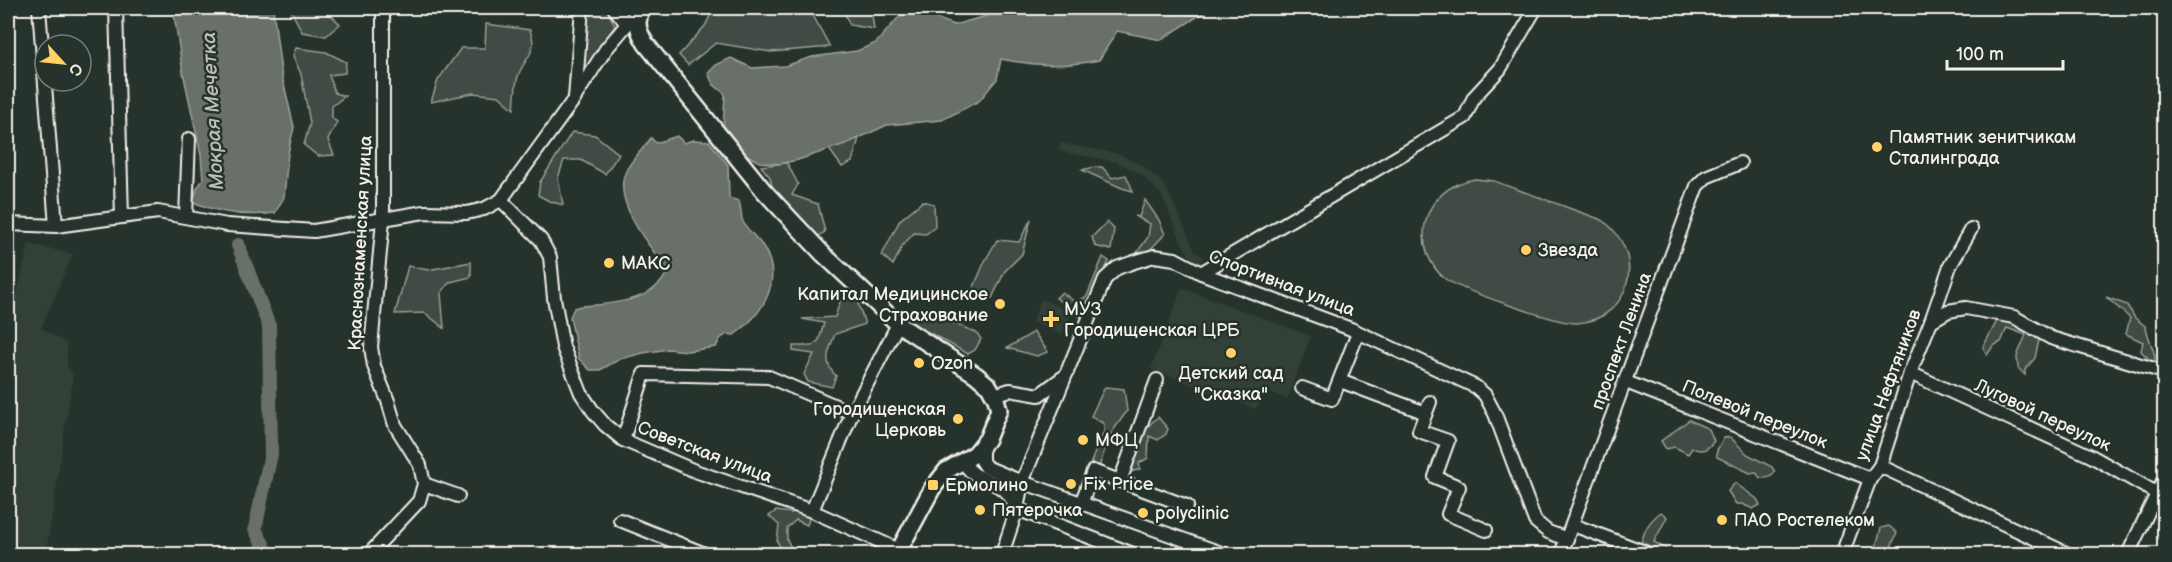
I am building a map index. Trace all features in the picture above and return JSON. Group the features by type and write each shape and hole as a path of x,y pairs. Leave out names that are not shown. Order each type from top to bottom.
{"main road":[{"path":"641,8 638,30 642,37 764,191 823,254 898,324 976,375 994,397 987,439 975,454 946,471 932,489 898,552"}],"street":[{"path":"39,8 56,226"},
{"path":"116,8 122,216"},
{"name":"Краснознаменская улица","path":"384,8 383,220 371,347 374,366 395,425 420,465 424,484"},
{"path":"575,98 582,8"},
{"path":"614,8 627,24"},
{"path":"8,224 56,226 158,212 227,225 314,231 424,212 467,213 484,209 501,200 575,98 606,49 641,8"},
{"path":"1201,273 1465,117 1474,97 1500,69 1536,8"},
{"path":"186,216 189,140"},
{"name":"проспект Ленина","path":"1562,555 1697,186 1706,177 1740,163"},
{"name":"Советская улица","path":"501,200 541,240 550,257 563,347 573,374 593,411 605,425 623,440 695,471 812,511 898,552"},
{"name":"улица Нефтяников","path":"1842,555 1870,479 1880,466 1910,373 1950,266 1971,229"},
{"name":"Спортивная улица","path":"1002,555 1017,509 1022,482 1105,279 1117,268 1154,256 1175,259 1201,273 1358,333 1476,387 1485,395 1495,414 1535,521 1548,532 1567,539"},
{"path":"1931,321 1948,311 1966,308 2014,317 2051,338 2164,372"},
{"path":"812,511 852,413 898,324"},
{"path":"1302,388 1332,399 1358,333"},
{"name":"Луговой переулок","path":"1910,373 2091,456 2158,494"},
{"path":"623,440 644,374 769,377 852,413"},
{"path":"994,397 1010,390 1039,395 1065,375"},
{"path":"1120,481 1157,380"},
{"path":"1340,381 1428,407 1419,430 1448,441 1435,477 1459,487 1448,514 1486,530"},
{"name":"Полевой переулок","path":"1626,382 1870,479"},
{"path":"987,439 982,451 982,461 986,467 1224,555"},
{"path":"973,475 963,460 982,461"},
{"path":"1880,466 2068,555"},
{"path":"946,471 965,471 1008,493 1017,509 1132,555"},
{"path":"1081,504 1093,471 1187,506"},
{"path":"2128,555 2164,479"},
{"path":"369,555 419,501 424,484 458,496"},
{"path":"620,520 705,555"},
{"path":"1573,525 1650,555"}],"shaded area":[{"path":"290,8 324,8 340,24 326,36 302,32"},
{"path":"585,8 606,8 615,26 581,76"},
{"path":"714,8 809,8 830,47 771,52 716,43 688,65 679,55 705,26"},
{"path":"842,8 871,8 874,29 850,25"},
{"path":"486,24 530,30 533,45 519,73 514,109 499,96 473,93 431,102 438,80 461,48 485,48"},
{"path":"296,48 326,52 346,62 345,73 329,75 335,93 345,96 332,106 332,118 337,122 328,140 334,155 318,156 304,145 310,123 301,74 293,56"},
{"path":"572,132 595,135 619,154 605,174 581,160 564,160 558,178 563,205 538,195 540,182"},
{"path":"859,138 852,162 842,167 829,149"},
{"path":"1060,143 1119,154 1145,167 1166,187 1195,251 1203,258 1199,264 1190,257 1181,241 1161,194 1141,174 1117,162 1059,151"},
{"path":"787,163 798,184 792,195 818,204 825,232 817,237 773,191 770,177 761,166"},
{"path":"1102,167 1112,178 1126,175 1133,191 1082,170"},
{"name":"Звезда","path":"1475,179 1494,181 1602,220 1616,233 1625,249 1628,265 1627,282 1622,297 1611,310 1596,319 1577,323 1567,322 1487,297 1444,278 1434,267 1427,254 1424,239 1425,224 1431,207 1442,194 1457,184"},
{"path":"1145,200 1159,220 1165,234 1146,254 1136,254 1148,237 1150,224 1135,216 1139,217"},
{"path":"923,201 934,204 935,227 926,234 914,233 903,245 893,265 882,255 900,220"},
{"path":"1031,219 1022,254 1005,271 992,298 981,295 973,289 997,240 1019,242"},
{"path":"1107,222 1114,229 1111,250 1095,246 1092,237"},
{"path":"29,244 73,254 41,328 67,343 67,366 73,376 46,554 8,554 8,313 12,314"},
{"path":"1103,257 1109,261 1082,318 1056,298 1062,292 1076,303 1087,296"},
{"path":"471,262 471,277 450,282 441,293 444,328 425,313 395,314 408,266 428,270"},
{"path":"849,286 865,324 835,334 828,356 829,366 836,376 832,387 808,382 804,374 814,354 793,351 793,346 812,346 819,340 824,323 802,319 835,317 842,295"},
{"name":"Детский сад \"Сказка\"","path":"1182,288 1311,336 1287,399 1264,390 1256,409 1151,369"},
{"path":"2106,297 2127,305 2135,318 2145,326 2155,356 2154,364 2141,351 2143,342 2126,334 2130,318"},
{"name":"МУЗ Городищенская ЦРБ","path":"1041,299 1072,312 1062,335 1032,322"},
{"path":"923,310 977,333 981,339 975,350 968,354 910,322 914,313"},
{"path":"1997,321 2019,326 2039,340 2035,358 2025,370 2025,375 2018,368 2017,356 2026,335 2007,328 2001,342 1993,346 1987,355 1983,347"},
{"path":"1034,332 1048,352 1037,356 1007,348"},
{"path":"1105,387 1124,389 1127,411 1110,435 1099,467 1091,462 1104,431 1104,424 1091,416"},
{"path":"1158,417 1168,429 1166,434 1158,440 1149,436 1148,458 1139,463 1140,469 1131,472 1131,464 1138,442"},
{"path":"1689,420 1709,429 1714,441 1705,449 1692,448 1688,454 1675,447 1666,449 1661,441"},
{"path":"1730,437 1747,454 1772,467 1774,474 1760,478 1756,472 1750,473 1717,457 1717,450 1724,438"},
{"path":"1735,483 1757,499 1760,505 1753,509 1736,504 1728,491"},
{"path":"798,510 812,511 807,525 796,520 787,528 787,540 792,549 783,552 777,541 779,525 769,516 776,511 791,513"},
{"path":"1661,512 1667,517 1654,542 1673,553 1689,554 1660,554 1641,544 1648,526"},
{"path":"1889,526 1897,533 1888,554 1874,554 1881,528"}],"water":[{"path":"173,8 273,8 281,72 294,127 288,153 284,197 275,213 254,215 234,213 193,202 197,188 203,180 201,155 183,72"},
{"path":"997,8 1211,8 1161,40 1117,31 1099,60 1050,65 1001,59 997,79 979,101 942,120 887,125 848,143 798,160 778,164 759,162 742,152 723,130 725,94 713,84 708,73 716,65 731,58 752,68 785,66 812,57 857,51 876,43 897,19 912,9 954,25 986,16"},
{"path":"677,136 684,143 693,140 709,141 728,165 729,198 739,201 743,222 762,245 770,261 771,285 767,297 761,308 744,327 734,335 727,334 720,339 716,347 688,351 668,349 643,353 620,359 600,370 590,370 579,359 570,317 574,308 628,300 648,293 663,279 668,270 645,240 631,216 623,192 623,180 631,163 651,138 656,143"}],"waterway":[{"name":"Мокрая Мечетка","path":"238,245 269,326 271,454 255,529 268,554"}],"place":[{"name":"Памятник зенитчикам Сталинграда","path":"1877,147"},
{"name":"Звезда","path":"1526,250"},
{"name":"МАКС","path":"609,263"},
{"name":"Капитал Медицинское Страхование","path":"1000,304"},
{"name":"МУЗ Городищенская ЦРБ","path":"1051,319"},
{"name":"Детский сад \"Сказка\"","path":"1231,353"},
{"name":"Ozon","path":"919,363"},
{"name":"Городищенская Церковь","path":"958,419"},
{"name":"МФЦ","path":"1083,440"},
{"name":"Fix Price","path":"1071,484"},
{"name":"Ермолино","path":"933,485"},
{"name":"Пятерочка","path":"980,510"},
{"name":"polyclinic","path":"1143,513"},
{"name":"ПАО Ростелеком","path":"1722,520"}]}
